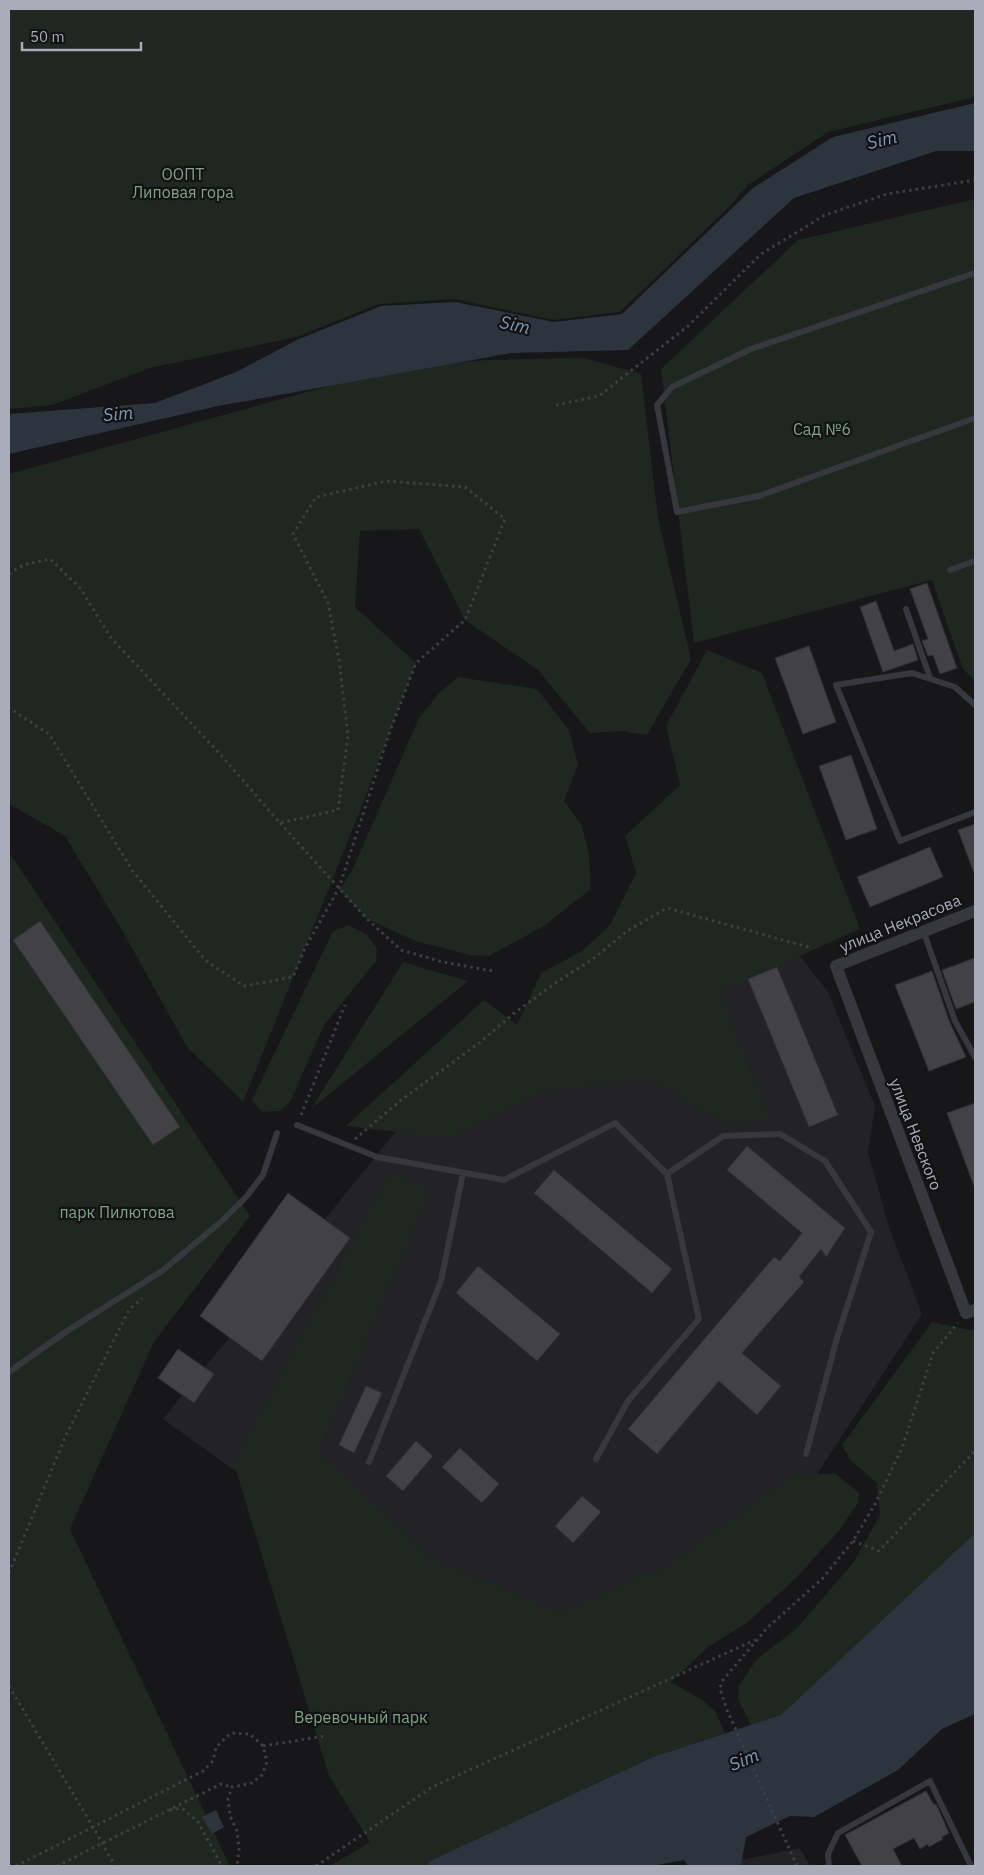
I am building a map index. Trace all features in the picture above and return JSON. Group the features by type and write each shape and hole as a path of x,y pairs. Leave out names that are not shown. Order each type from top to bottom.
{"street":[{"name":"улица Некрасова","path":"836,966 975,911"},
{"name":"улица Невского","path":"836,966 971,1312"}],"lane":[{"path":"975,273 751,349 672,387 658,405 677,512 759,496 975,418"},
{"path":"950,570 975,561"},
{"path":"906,609 930,678"},
{"path":"975,705 955,686 912,673 836,685 900,841 975,812"},
{"path":"923,930 955,1021 975,1057"},
{"path":"297,1125 377,1157 504,1180 615,1123 667,1174 699,1319 628,1401 596,1459"},
{"path":"9,1372 67,1331 162,1271 223,1220 246,1197 263,1175 277,1133"},
{"path":"667,1174 723,1136 780,1134 825,1161 871,1232 837,1338 806,1454"},
{"path":"368,1462 441,1281 463,1173"},
{"path":"829,1866 828,1854 838,1834 930,1781 971,1866"}],"path":[{"path":"556,404 599,396 688,326 761,254 825,215 887,194 975,180"},
{"path":"9,708 50,734 132,870 205,960 244,986 294,977 305,948 339,888 389,734 416,663 465,620 505,519 465,487 387,481 316,496 293,534 328,603 348,736 338,810 280,823"},
{"path":"9,574 23,565 50,559 80,588 111,638 220,754 367,919 401,950 443,962 493,971"},
{"path":"347,1145 401,1100 478,1044 513,1014 593,959 627,931 667,908 812,948"},
{"path":"297,1125 345,1004"},
{"path":"9,1573 66,1435 129,1310 142,1297"},
{"path":"797,1866 727,1710 720,1689 722,1681 768,1628 822,1579 853,1541 875,1504 902,1448 933,1353 971,1312"},
{"path":"853,1541 879,1551 975,1451"},
{"path":"316,1866 432,1787 758,1639"},
{"path":"9,1686 115,1866"},
{"path":"16,1866 203,1771 214,1761 216,1747 231,1733 250,1734 263,1746 266,1762 262,1775 252,1784 232,1787 221,1784 57,1866"},
{"path":"263,1746 325,1736"},
{"path":"232,1787 228,1799 230,1816 237,1831 239,1849 237,1866"},
{"path":"167,1810 182,1808 198,1822 222,1866"}],"shaded area":[{"path":"665,918 800,956 828,992 875,1106 868,1152 889,1227 922,1314 722,1619 526,1680 163,1419 419,1103"},
{"path":"800,1848 810,1866 711,1866"}],"green space":[{"name":"ООПТ Липовая гора","path":"9,9 975,9 975,97 828,132 748,185 728,208 620,312 553,320 454,299 379,304 297,337 150,368 52,405 9,409"},
{"name":"Сад №6","path":"975,199 975,681 963,669 932,580 694,643 661,369 798,240"},
{"path":"585,358 641,374 658,518 691,659 647,735 622,731 590,733 538,670 465,620 419,529 360,531 355,607 416,663 360,811 243,1102 187,1047 123,932 65,836 9,804 9,474 398,367 486,360"},
{"path":"707,650 762,673 860,929 720,992 770,1119 730,1126 649,1079 541,1092 448,1138 346,1126 484,1000 517,1025 541,973 582,951 610,925 636,873 625,836 680,785 666,726"},
{"path":"458,677 537,689 569,730 578,765 564,801 581,824 589,853 591,889 544,926 489,956 470,955 415,941 367,919 339,890 351,873 419,718 439,693"},
{"name":"парк Пилютова","path":"9,852 250,1216 154,1342 70,1529 230,1866 9,1866"},
{"path":"349,925 367,935 377,949 376,961 324,1025 290,1102 280,1111 262,1112 252,1100 333,931"},
{"path":"403,962 468,981 311,1109"},
{"name":"Веревочный парк","path":"390,1172 431,1189 319,1452 432,1559 559,1612 666,1567 797,1473 836,1474 859,1493 858,1503 838,1532 796,1578 748,1622 708,1647 671,1682 704,1701 715,1711 725,1733 653,1757 430,1861 426,1866 330,1866 370,1842 329,1776 234,1464"},
{"path":"932,1322 970,1330 975,1328 975,1533 781,1715 751,1725 738,1699 739,1685 757,1659 797,1628 853,1563 880,1515 877,1483 850,1460 842,1445"}],"water":[{"name":"Sim","path":"975,103 975,151 936,151 794,198 628,350 511,353 218,406 9,454 9,414 155,403 236,372 299,339 381,306 455,302 554,322 622,314 753,188 833,137"},
{"name":"Sim","path":"975,1533 975,1714 942,1729 898,1770 814,1817 790,1816 746,1837 741,1866 688,1866 684,1860 652,1866 426,1866 430,1861 653,1757 781,1715"},
{"path":"216,1810 224,1827 212,1834 202,1817"}],"building":[{"path":"927,583 957,668 940,674 933,655 928,656 922,641 928,639 910,589"},
{"path":"876,601 894,651 913,644 918,660 883,672 860,607"},
{"path":"809,646 836,722 803,734 775,658"},
{"path":"851,755 877,829 846,840 819,766"},
{"path":"975,824 975,873 974,873 958,830"},
{"path":"930,847 943,877 870,907 857,877"},
{"path":"40,921 180,1127 153,1145 13,940"},
{"path":"975,958 975,1002 956,1009 942,970"},
{"path":"777,967 838,1115 809,1127 748,979"},
{"path":"932,971 950,1023 966,1057 929,1071 895,985"},
{"path":"975,1103 975,1185 974,1186 947,1113"},
{"path":"747,1146 845,1228 826,1257 821,1249 799,1277 804,1282 742,1353 781,1386 757,1415 719,1381 657,1454 628,1429 774,1257 780,1261 802,1233 727,1170"},
{"path":"554,1170 672,1269 652,1293 534,1193"},
{"path":"288,1193 350,1238 262,1361 200,1316"},
{"path":"478,1266 560,1334 537,1361 456,1293"},
{"path":"178,1349 214,1374 194,1403 158,1378"},
{"path":"366,1386 382,1393 354,1453 339,1445"},
{"path":"416,1441 433,1456 403,1491 386,1476"},
{"path":"460,1448 499,1484 482,1503 442,1467"},
{"path":"582,1496 601,1512 573,1543 555,1526"},
{"path":"926,1791 934,1805 936,1804 949,1833 929,1847 928,1844 920,1849 914,1838 893,1849 902,1866 862,1866 845,1835"}]}
